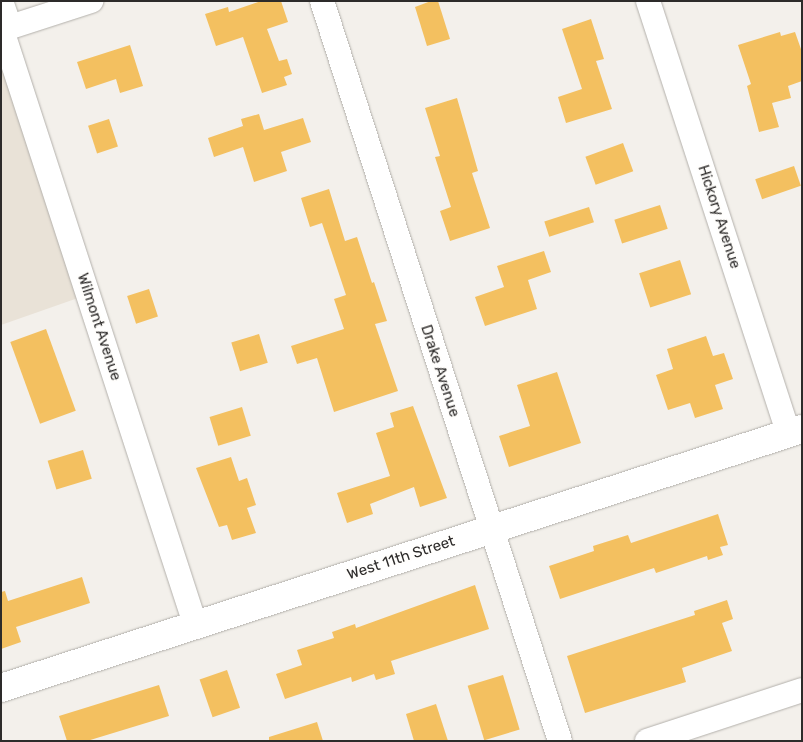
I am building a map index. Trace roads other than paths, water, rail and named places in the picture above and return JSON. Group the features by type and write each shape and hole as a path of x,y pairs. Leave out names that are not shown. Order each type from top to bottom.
{"main road":[{"name":"West 11th Street","path":"1,688 795,431"}],"street":[{"path":"4,29 91,1"},
{"name":"Drake Avenue","path":"322,1 560,741"},
{"name":"Hickory Avenue","path":"648,1 795,431"},
{"name":"Wilmont Avenue","path":"1,2 4,29 195,624"},
{"path":"647,741 802,690"}]}
